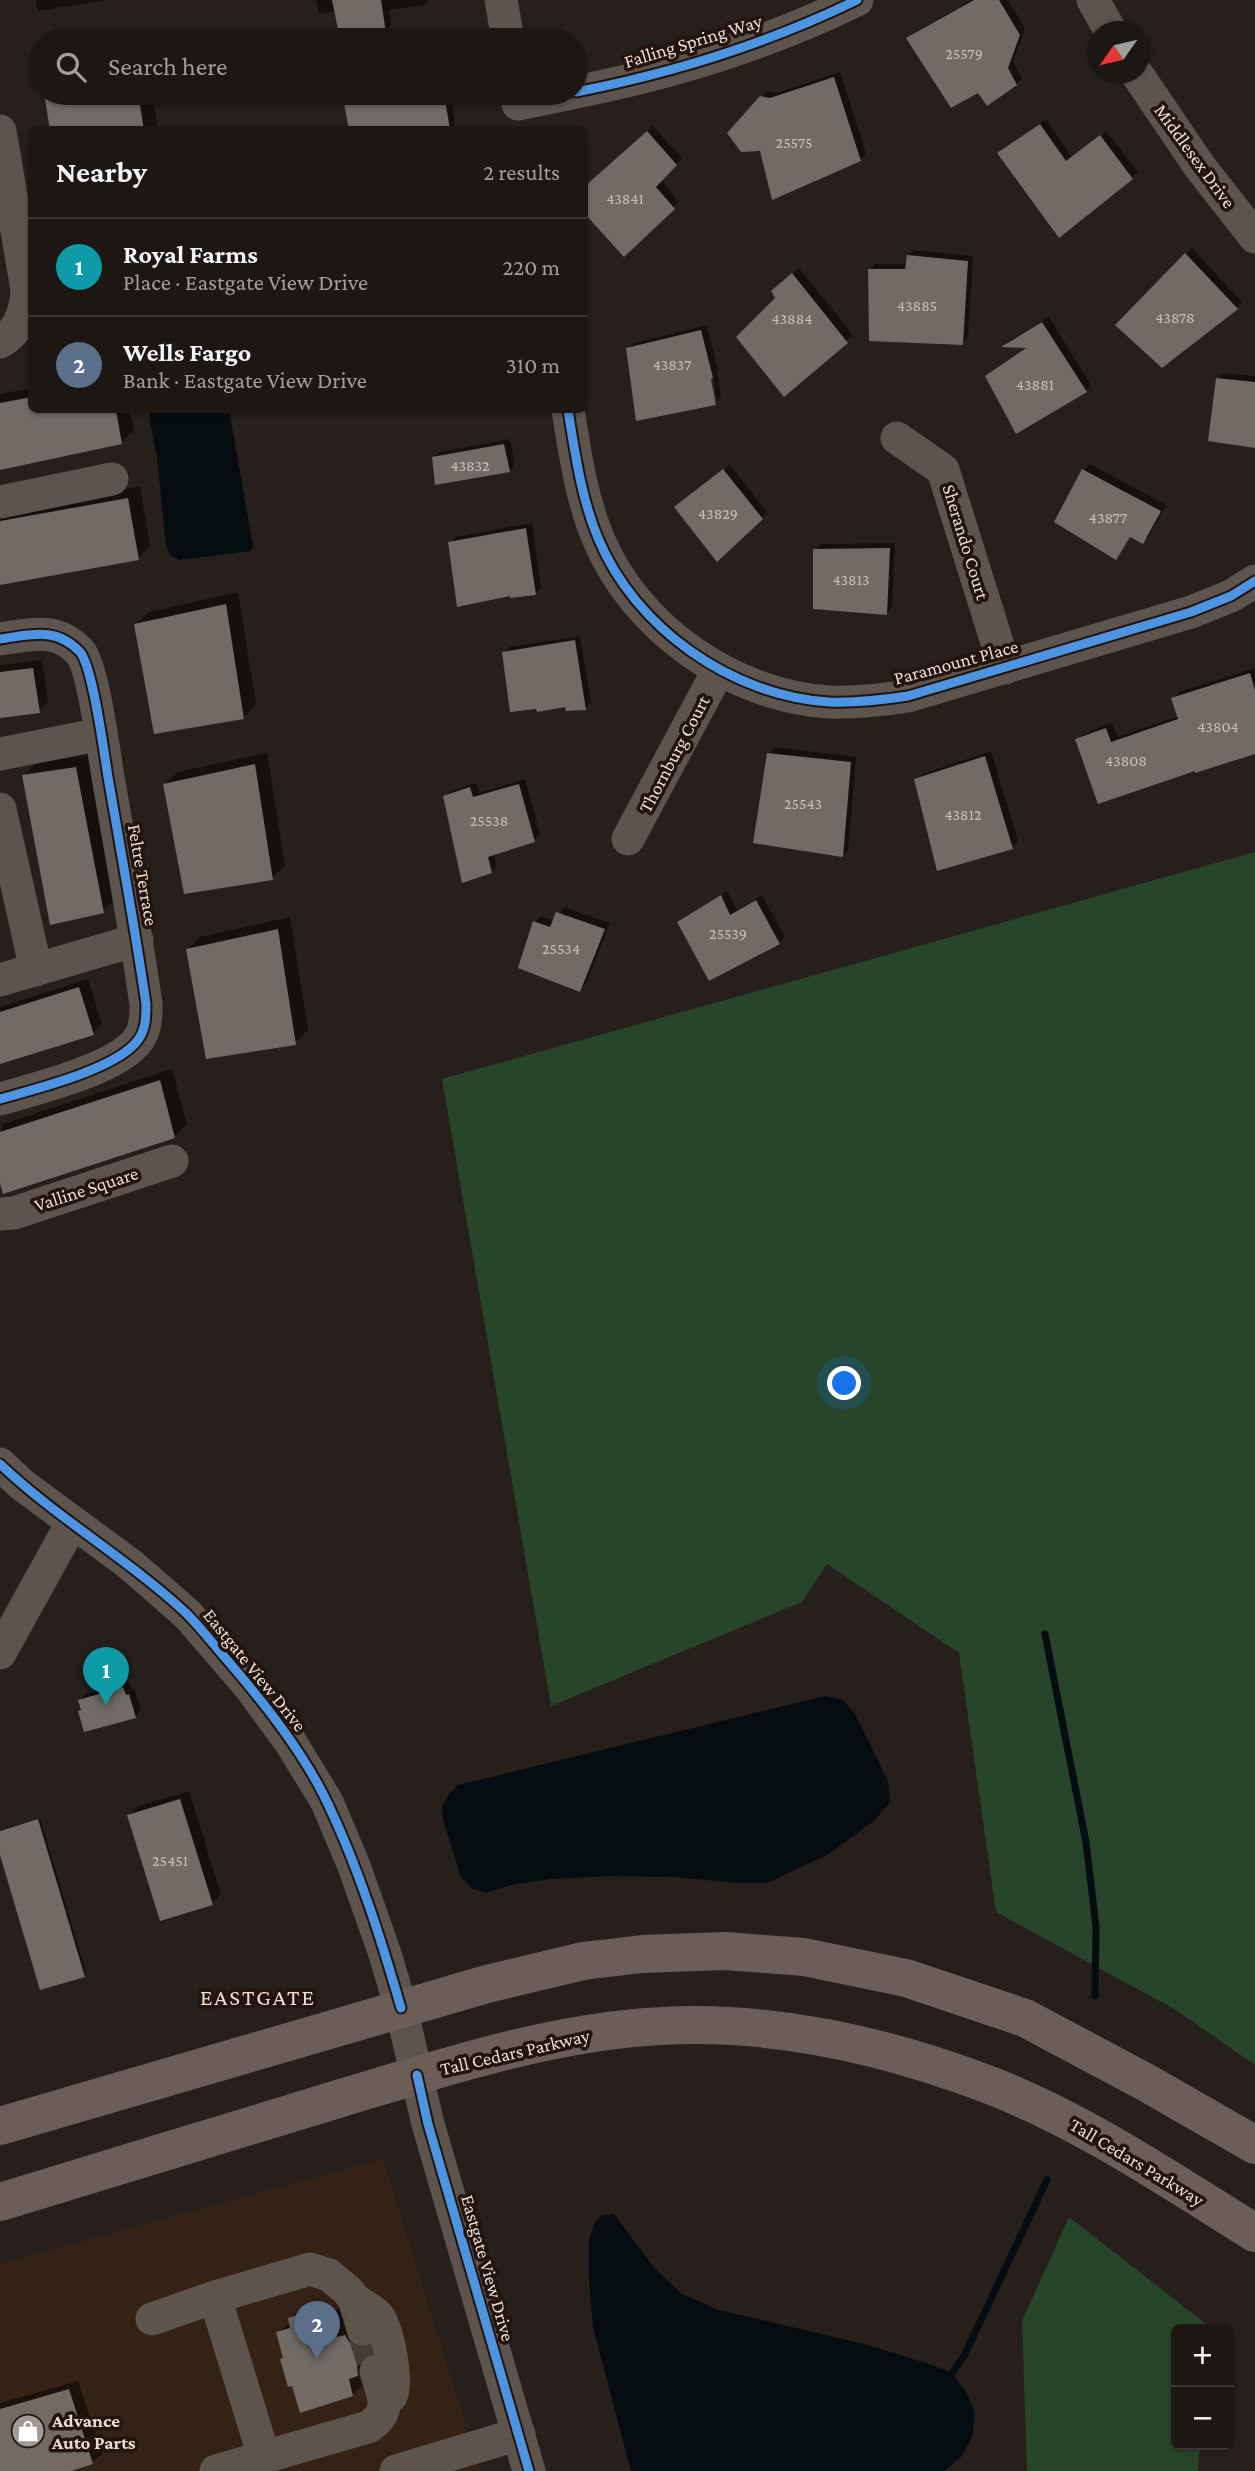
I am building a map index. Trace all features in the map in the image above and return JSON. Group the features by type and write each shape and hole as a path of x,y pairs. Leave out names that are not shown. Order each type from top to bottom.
{"main road":[{"path":"0,2126 487,1984 583,1961 642,1954 725,1951 804,1957 906,1978 1025,2018 1255,2145"},
{"name":"Tall Cedars Parkway","path":"0,2202 417,2075 573,2036 662,2026 735,2026 819,2035 897,2054 988,2085 1084,2127 1255,2233"}],"street":[{"path":"501,0 506,28"},
{"name":"Falling Spring Way","path":"588,88 698,61 785,31 857,0"},
{"path":"1093,0 1105,21"},
{"name":"Middlesex Drive","path":"1144,84 1200,167 1255,237"},
{"path":"0,131 5,190 27,298 22,317 9,337 0,342"},
{"name":"Paramount Place","path":"569,413 584,499 598,540 622,582 658,624 685,648 752,685 789,696 866,702 908,696 1191,612 1231,596 1255,581"},
{"name":"Sherando Court","path":"897,438 943,470 1005,668"},
{"path":"0,502 112,479"},
{"name":"Feltre Terrace","path":"0,639 47,633 60,638 81,653 87,665 137,940 146,1004 145,1027 138,1041 111,1062 46,1086 0,1099"},
{"name":"Thornburg Court","path":"628,839 719,669"},
{"path":"0,754 101,734"},
{"path":"0,809 36,970"},
{"path":"0,981 137,940"},
{"name":"Valline Square","path":"0,1214 14,1213 172,1161"},
{"name":"Eastgate View Drive","path":"0,1464 21,1484 131,1565 188,1615 250,1687 291,1743 327,1802 349,1853 385,1954 401,2008 428,2124 529,2471"},
{"path":"0,1653 72,1522"},
{"path":"152,2319 215,2297 316,2271 355,2321 379,2316 390,2350 394,2388 381,2416 368,2427 216,2471"},
{"path":"215,2297 264,2457"},
{"path":"318,2442 354,2420 363,2408 368,2373 385,2407"},
{"path":"396,2471 519,2434"}],"shaded area":[{"path":"149,413 230,413 253,546 251,551 179,560 171,556 166,545 157,458"},
{"path":"825,1696 843,1700 855,1714 888,1781 890,1802 875,1820 829,1854 767,1883 611,1876 550,1879 511,1885 486,1893 473,1889 461,1877 443,1820 442,1806 458,1785"},
{"path":"383,2159 480,2471 0,2471 0,2264"},
{"path":"614,2214 655,2269 682,2294 719,2310 868,2345 952,2373 967,2393 975,2414 972,2437 962,2456 944,2471 631,2471 593,2327 589,2281 589,2239 595,2222 603,2215"}],"green space":[{"path":"1255,852 1255,2065 1176,2010 996,1912 959,1653 827,1564 802,1602 551,1706 442,1079"},
{"path":"1069,2217 1206,2324 1171,2324 1171,2450 1200,2450 1198,2471 1027,2471 1022,2321"}],"building":[{"path":"332,0 381,0 385,28 338,28"},
{"path":"974,0 999,0 1020,35 1008,68 1017,85 987,106 978,93 951,108 906,38"},
{"path":"834,77 861,161 772,200 760,151 741,152 727,133 760,96 770,98"},
{"path":"46,105 140,105 143,126 49,126"},
{"path":"344,105 446,105 449,126 348,126"},
{"path":"1040,124 1066,161 1100,135 1133,179 1059,238 997,153"},
{"path":"647,131 677,165 656,187 675,209 624,257 588,217 588,183"},
{"path":"1185,253 1238,309 1162,368 1115,325"},
{"path":"907,255 968,261 963,345 869,341 868,269 905,269"},
{"path":"792,273 848,343 784,397 736,337 775,298 771,291"},
{"path":"1042,322 1087,392 1016,434 985,376 1026,348 1001,347"},
{"path":"701,330 713,378 716,405 636,421 626,348"},
{"path":"1216,378 1255,382 1255,448 1208,441"},
{"path":"28,398 28,413 117,413 122,444 0,470 0,403"},
{"path":"504,444 510,472 435,485 432,457"},
{"path":"723,469 763,519 717,562 674,507"},
{"path":"1082,469 1161,511 1143,544 1130,537 1116,560 1054,522"},
{"path":"128,498 139,560 0,585 0,521"},
{"path":"526,528 536,595 510,596 457,607 448,542"},
{"path":"890,548 887,615 813,609 813,549"},
{"path":"226,604 244,719 154,734 134,624"},
{"path":"575,640 586,710 566,711 565,707 537,712 536,709 510,712 502,652"},
{"path":"33,668 40,713 0,718 0,672"},
{"path":"1250,673 1255,690 1255,754 1098,804 1075,739 1106,728 1111,742 1178,719 1171,698"},
{"path":"767,753 851,762 843,857 753,843"},
{"path":"985,756 1013,849 937,871 914,779"},
{"path":"255,764 273,880 184,894 163,784"},
{"path":"76,767 104,913 50,925 22,775"},
{"path":"519,784 535,842 488,857 492,873 462,883 443,796 470,787 473,797"},
{"path":"721,895 730,915 756,900 780,944 709,981 677,922"},
{"path":"556,912 605,929 580,992 518,968 533,921 550,927"},
{"path":"278,929 296,1045 206,1059 186,949"},
{"path":"79,987 94,1035 0,1064 0,1012"},
{"path":"160,1080 175,1138 3,1194 0,1183 0,1132"},
{"path":"123,1687 126,1695 129,1694 136,1718 84,1732 78,1700"},
{"path":"180,1799 213,1905 160,1921 127,1815"},
{"path":"38,1819 85,1977 40,1990 0,1855 0,1831"},
{"path":"313,2310 316,2321 330,2317 337,2337 345,2335 349,2342 358,2347 369,2347 371,2353 361,2358 357,2367 358,2376 349,2379 353,2396 300,2413 292,2386 288,2387 276,2332 290,2328 288,2318"},
{"path":"69,2389 93,2464 71,2471 0,2471 0,2409"}],"waterway":[{"path":"1045,1634 1086,1842 1096,1927 1095,1996"},
{"path":"952,2373 964,2356 1047,2180"}],"tunnel":[{"path":"363,2329 376,2371"}],"cycle path":[{"path":"588,89 648,76 720,55 824,16 857,0"},
{"path":"569,413 579,475 592,522 615,571 636,601 662,628 691,652 723,671 757,686 793,697 839,702 908,696 1191,612 1231,596 1255,581"},
{"path":"0,639 32,634 52,635 71,644 85,661 97,711 146,1004 143,1032 138,1040 113,1060 54,1084 0,1099"},
{"path":"0,1464 45,1503 141,1575 186,1613 242,1677 282,1729 318,1785 350,1854 369,1904 401,2008"},
{"path":"417,2075 428,2124 529,2471"}],"place":[{"name":"Royal Farms","path":"106,1705"},
{"name":"Wells Fargo","path":"317,2359"},
{"name":"Advance Auto Parts","path":"28,2431"}],"district":[{"name":"EASTGATE","path":"258,1997"}]}
